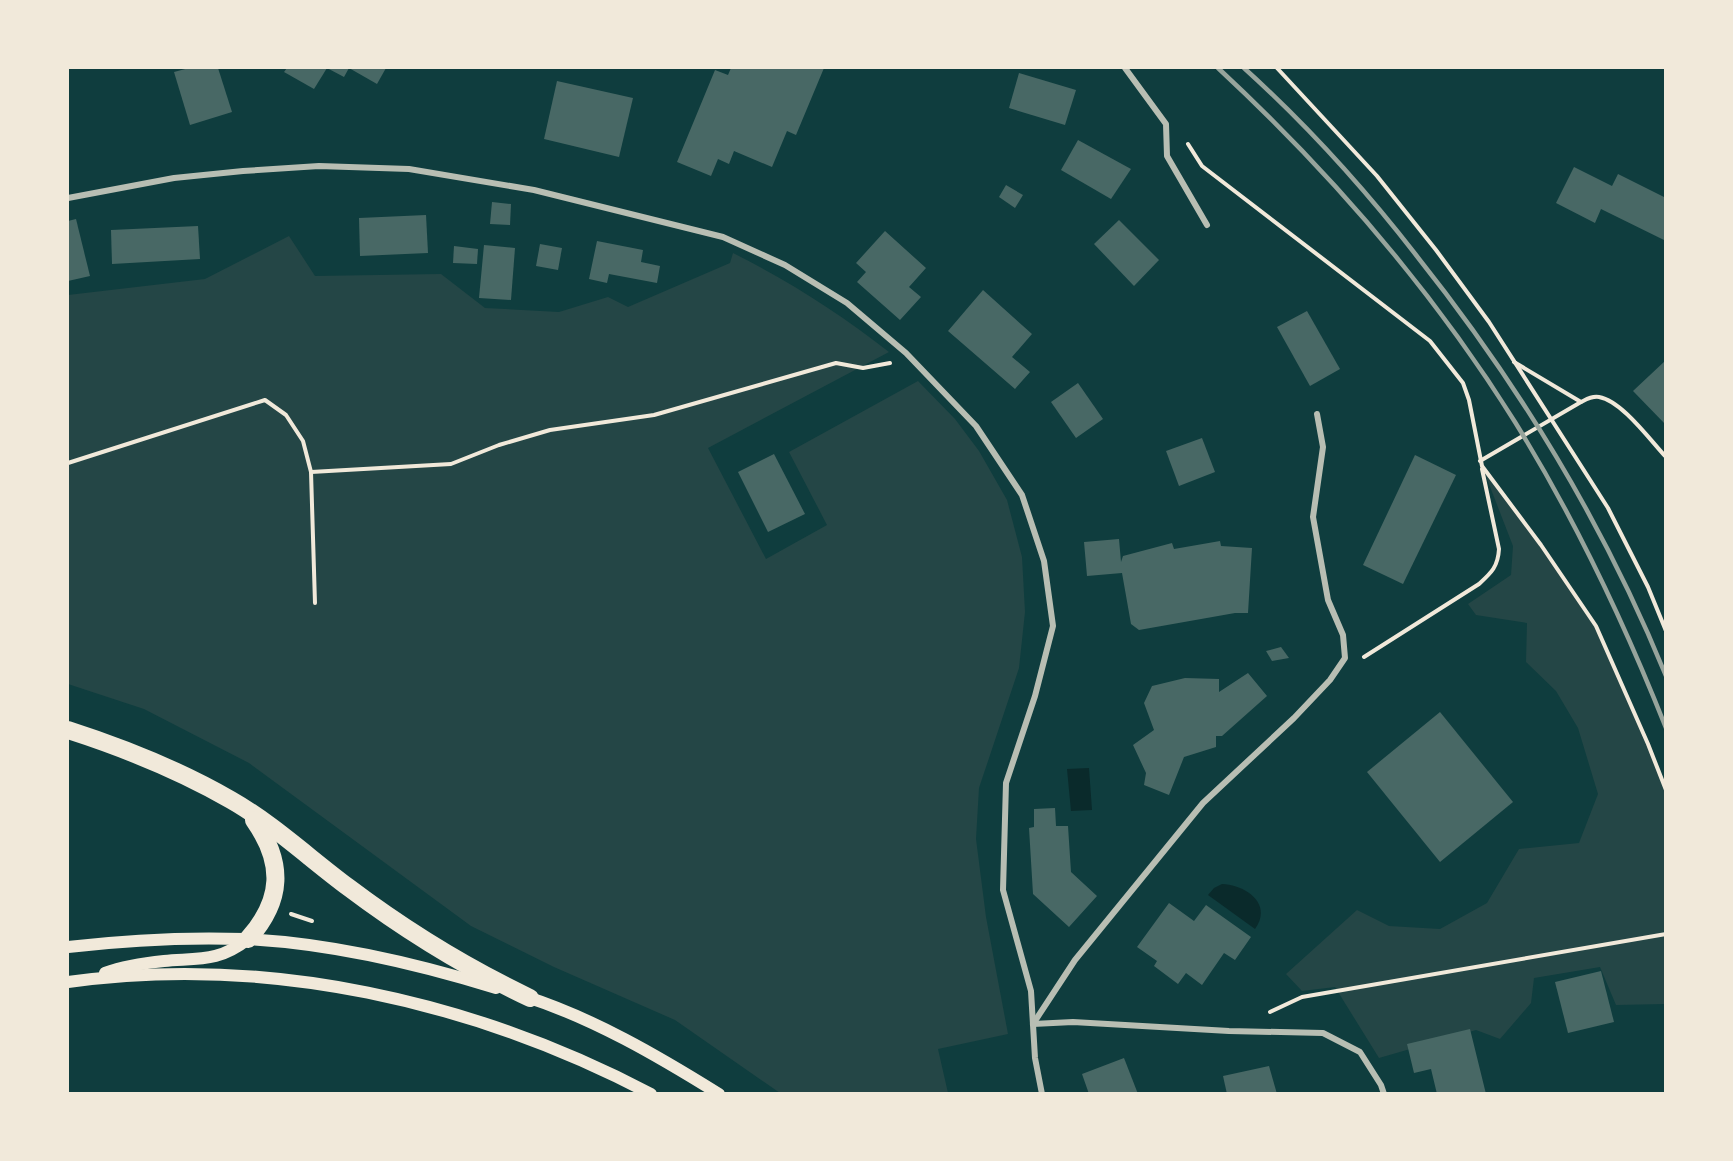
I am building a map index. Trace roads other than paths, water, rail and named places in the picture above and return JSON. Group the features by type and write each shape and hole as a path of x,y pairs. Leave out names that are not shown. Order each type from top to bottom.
{"highway":[{"path":"68,730 146,757 190,777 232,801 272,827 346,886 432,946 480,974 530,998"},
{"path":"232,801 251,816 265,837 273,860 275,885 270,909 261,925 248,939"}],"main road":[{"path":"68,947 153,939 248,939 320,947 391,960 461,977 530,998 638,1046 719,1094"},
{"path":"87,979 138,964 208,959 223,955 248,939"},
{"path":"68,982 159,975 232,976 305,982 376,994 447,1011 517,1033 563,1051 651,1094"}],"street":[{"path":"1125,68 1166,124 1167,156 1206,225"},
{"path":"68,198 174,178 319,166 409,170 534,190 723,237 785,265 847,303 906,353 976,426 1022,495 1044,561 1053,626 1035,696 1006,783 1003,890 1031,991 1035,1058 1042,1094"},
{"path":"1033,1024 1075,960 1203,803 1294,718 1330,680 1345,658 1343,635 1328,600 1313,518 1323,447 1317,414"},
{"path":"1033,1024 1073,1022 1229,1031 1323,1033 1360,1052 1382,1085 1384,1094"}],"railway":[{"path":"1218,68 1301,149 1378,235 1415,280 1483,373 1537,459 1578,533 1616,610 1666,728"},
{"path":"1244,68 1290,112 1355,181 1416,255 1489,353 1524,404 1587,510 1642,620 1666,676"}]}
